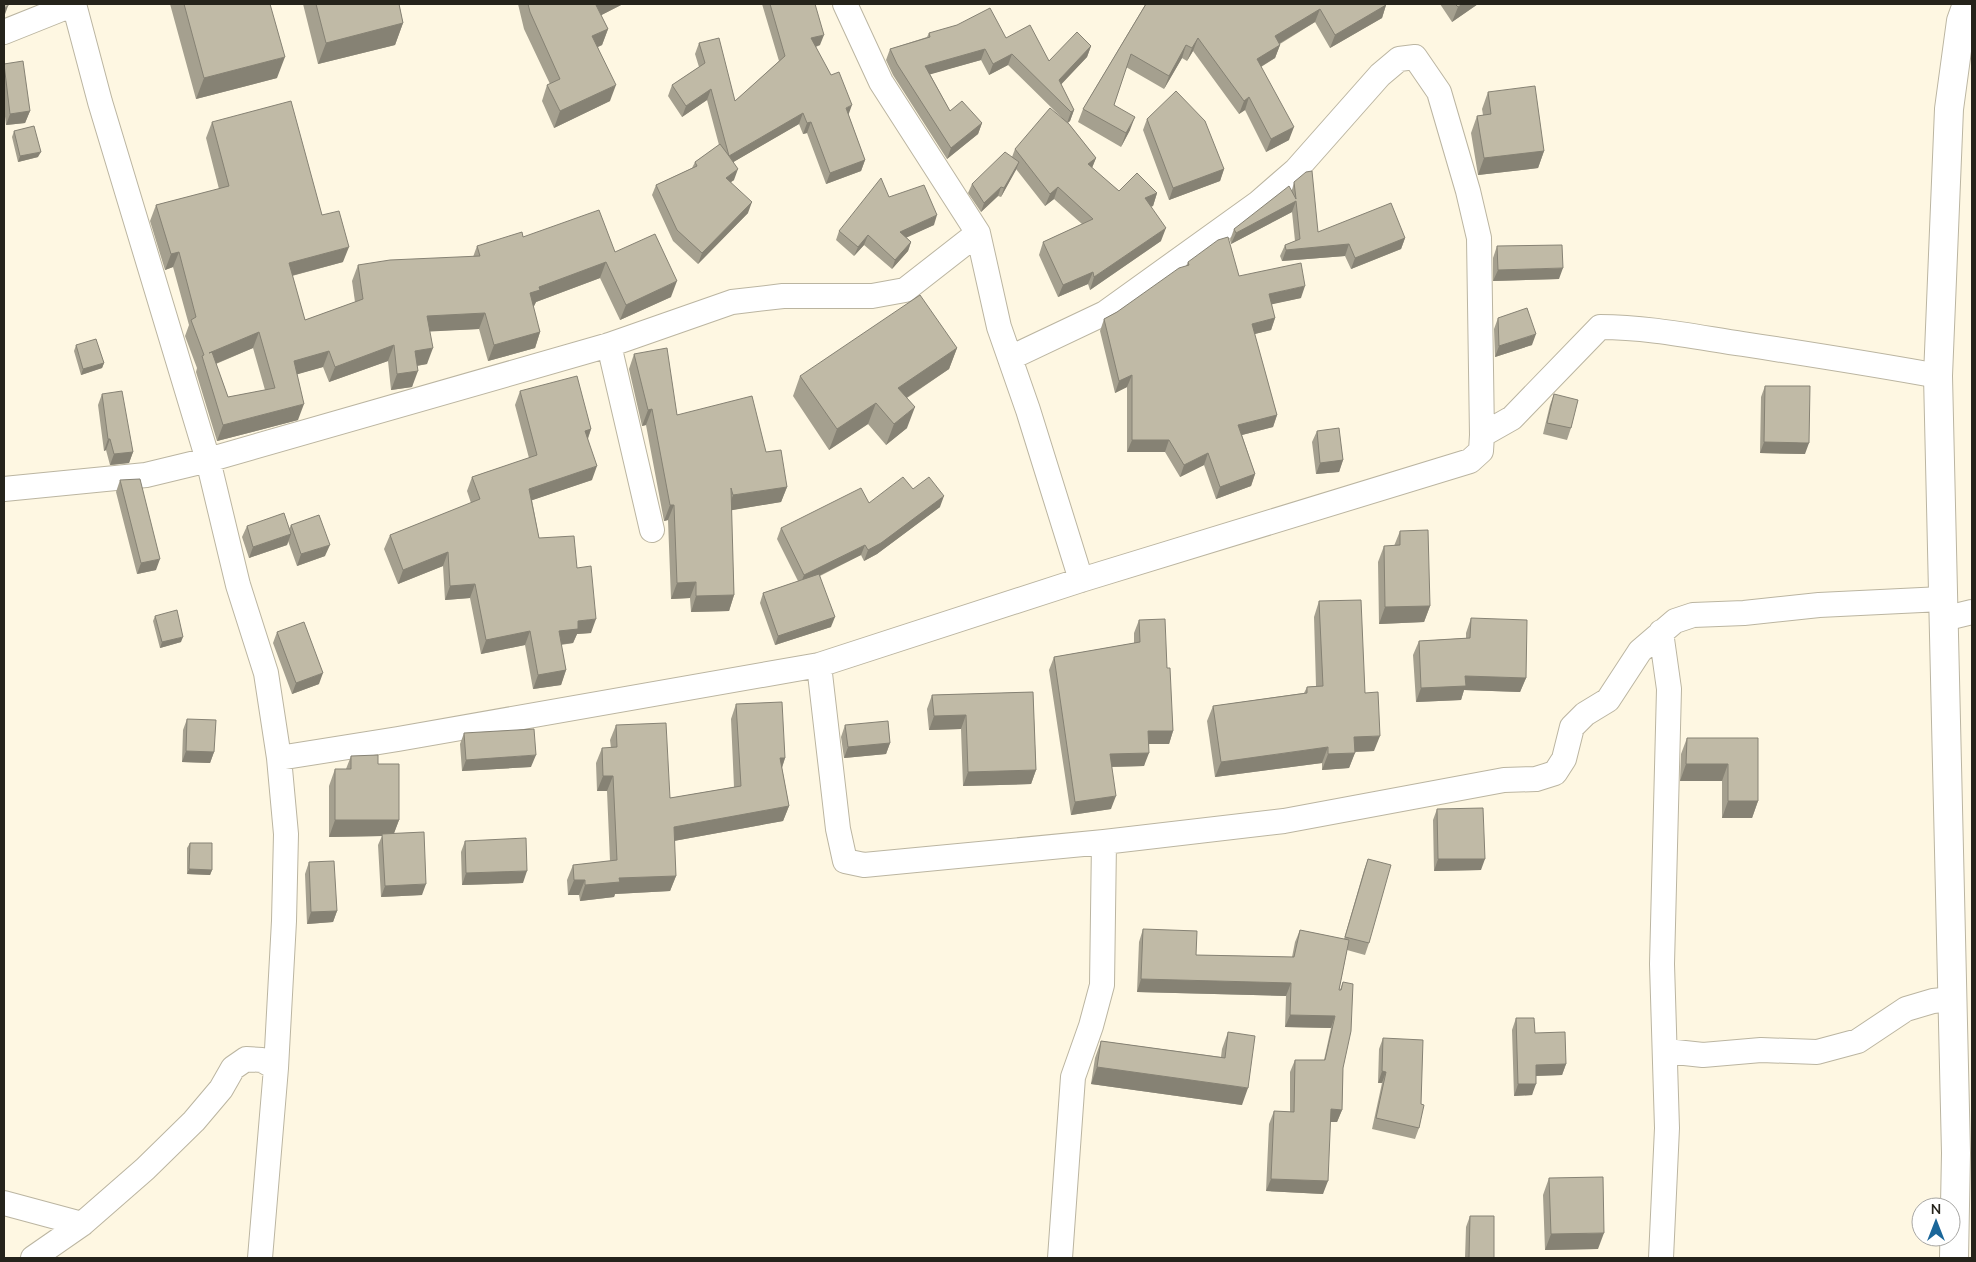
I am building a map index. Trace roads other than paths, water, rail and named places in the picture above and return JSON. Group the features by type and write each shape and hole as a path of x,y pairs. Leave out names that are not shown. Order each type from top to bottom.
{"main road":[{"path":"1954,1258 1956,1153 1938,376 1949,109 1961,21 1967,4"}],"street":[{"path":"4,32 74,4 103,112 208,460 238,585 266,673 279,758 286,834 276,1068 260,1258"},
{"path":"845,4 882,82 978,233 1000,327 1081,580"},
{"path":"279,758 819,665 1081,580 1470,461 1481,451 1482,436 1478,238 1468,190 1439,92 1416,57 1399,59 1380,75 1296,170 1258,203 1105,313 1010,358"},
{"path":"4,488 146,475 208,460 609,346 732,302 783,296 872,296 905,290 978,233"},
{"path":"1482,436 1512,418 1600,327 1620,327 1689,336 1938,376"},
{"path":"609,346 652,530"},
{"path":"819,665 838,829 845,861 864,865 1104,842 1284,821 1504,780 1536,779 1556,773 1564,759 1572,727 1585,714 1608,700 1640,651 1675,621 1694,615 1744,613 1819,605 1942,609 1972,612"},
{"path":"1661,632 1669,689 1662,964 1667,1128 1661,1258"},
{"path":"1060,1258 1073,1077 1092,1026 1102,984 1104,842"},
{"path":"1666,1051 1703,1055 1761,1050 1817,1052 1858,1041 1906,1009 1933,1000 1952,998"},
{"path":"33,1258 82,1224 145,1169 194,1121 221,1088 233,1068 246,1059 262,1060 276,1068"},
{"path":"4,1203 82,1224"}]}
